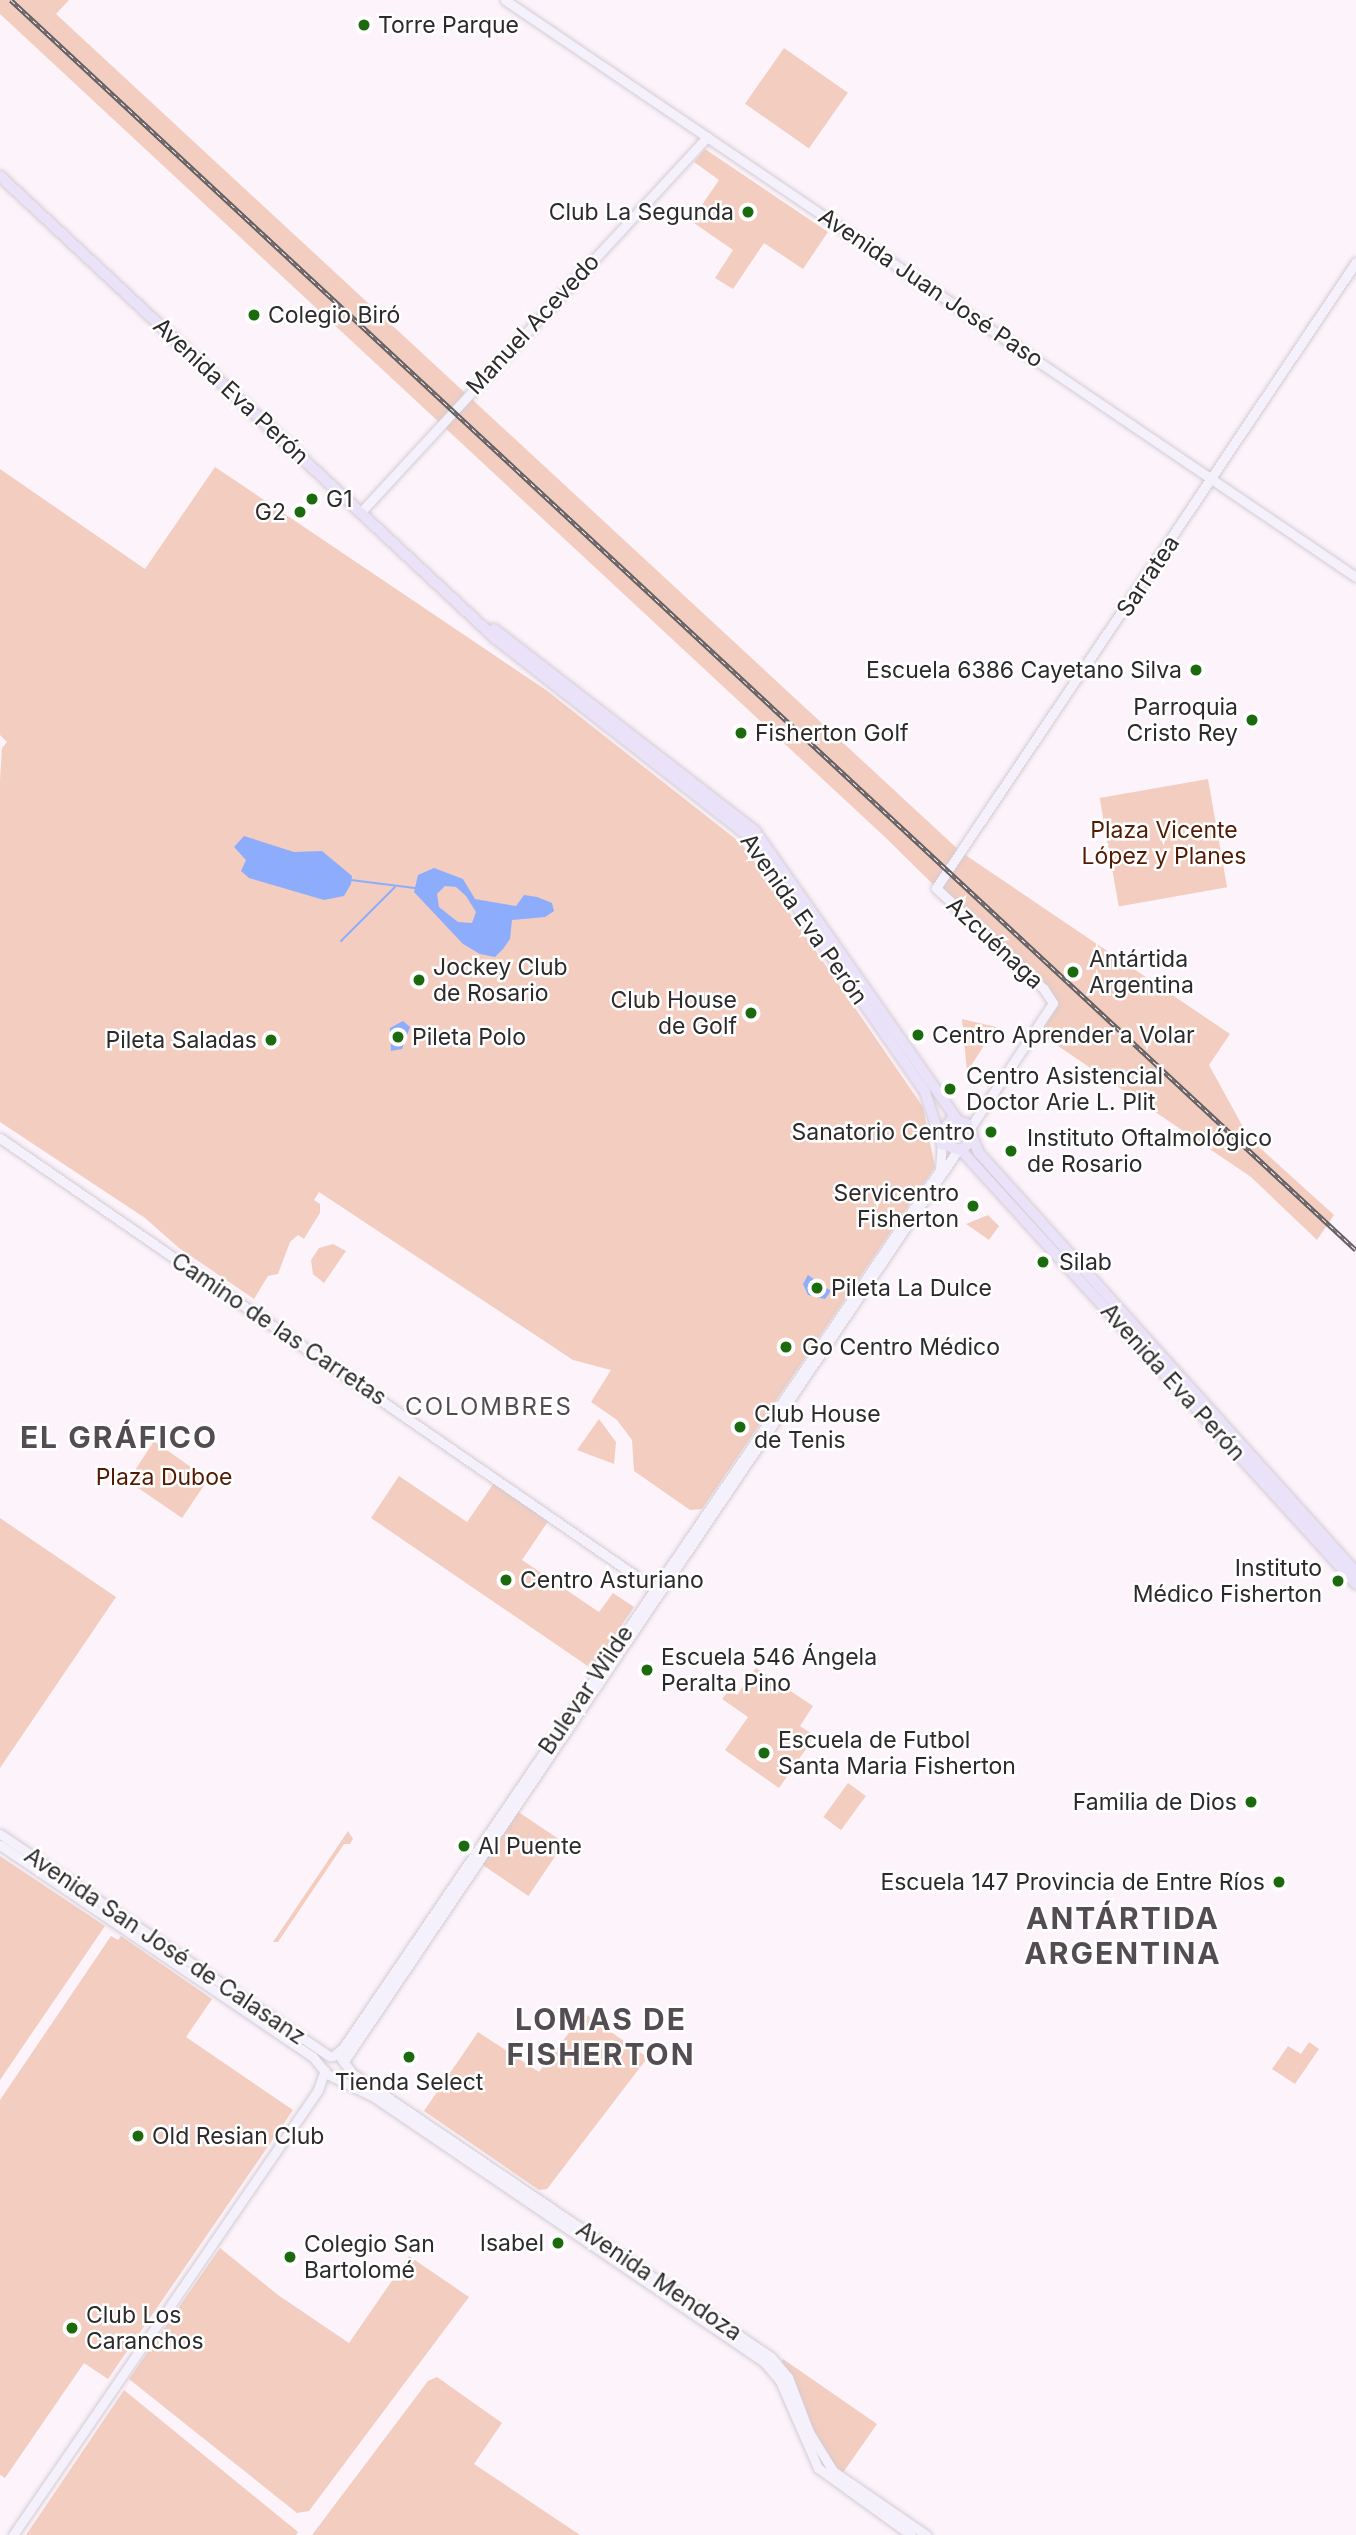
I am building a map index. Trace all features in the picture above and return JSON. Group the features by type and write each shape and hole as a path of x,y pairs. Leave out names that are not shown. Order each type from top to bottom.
{"main road":[{"name":"Avenida Juan José Paso","path":"505,0 1356,577"},
{"name":"Manuel Acevedo","path":"360,513 707,137"},
{"name":"Avenida Eva Perón","path":"0,176 526,665 754,842 925,1092 941,1139"},
{"name":"Sarratea","path":"936,888 1213,480 1356,262"},
{"name":"Avenida Eva Perón","path":"463,607 755,831 965,1125 982,1156 1356,1572"},
{"name":"Azcuénaga","path":"936,888 1052,999 1048,1014 983,1108 965,1125"},
{"path":"944,1124 965,1125 969,1143 959,1151 941,1139 944,1124"},
{"name":"Camino de las Carretas","path":"0,1138 657,1591"},
{"name":"Bulevar Wilde","path":"344,2064 940,1170 941,1139"},
{"name":"Avenida Eva Perón","path":"959,1151 1356,1584"},
{"name":"Bulevar Wilde","path":"332,2056 351,2036 954,1162 959,1151"},
{"name":"Avenida San José de Calasanz","path":"0,1834 332,2056"},
{"name":"Avenida San José de Calasanz","path":"0,1845 324,2069"},
{"path":"12,2535 318,2090 324,2069 332,2056"},
{"name":"Avenida Mendoza","path":"332,2056 771,2357 788,2377 809,2432 833,2471 926,2535"},
{"path":"318,2090 337,2077 344,2064"},
{"name":"Avenida Mendoza","path":"324,2069 765,2363 780,2381 818,2468 911,2535"}],"green space":[{"path":"0,0 69,0 56,14 961,852 1230,1034 1209,1065 1249,1138 1334,1215 1317,1240 1251,1177 1036,1031 1053,1003 887,839 0,14"},
{"path":"784,48 848,93 809,148 745,104"},
{"name":"Club La Segunda","path":"705,149 828,232 803,269 764,243 733,289 715,278 733,250 691,221 719,180 694,162"},
{"name":"Jockey Club de Rosario","path":"215,467 546,690 742,844 923,1107 935,1167 702,1509 690,1510 634,1471 632,1440 617,1420 591,1402 611,1370 573,1360 319,1192 314,1200 320,1204 320,1213 304,1239 298,1235 290,1242 278,1274 268,1276 254,1299 179,1248 145,1218 0,1122 0,780 2,748 7,742 0,735 0,469 145,569"},
{"name":"Plaza Vicente López y Planes","path":"1208,779 1227,887 1119,906 1100,798"},
{"path":"962,1019 996,1027 967,1072"},
{"path":"988,1215 999,1226 989,1240 966,1224"},
{"path":"333,1244 346,1251 324,1283 313,1274 311,1260 319,1248"},
{"path":"599,1419 616,1442 614,1464 577,1450"},
{"name":"Plaza Duboe","path":"154,1441 205,1477 205,1484 182,1518 128,1481"},
{"name":"Centro Asturiano","path":"399,1476 467,1522 494,1483 549,1520 522,1560 599,1612 613,1593 634,1607 592,1669 371,1518"},
{"path":"0,1518 116,1597 0,1768"},
{"path":"756,1668 813,1706 800,1726 815,1736 779,1788 725,1750 748,1717 722,1699 729,1690 737,1695"},
{"path":"848,1783 866,1796 841,1830 823,1817"},
{"path":"517,1811 564,1843 528,1896 481,1864"},
{"path":"348,1831 353,1839 350,1844 344,1844 278,1942 273,1942"},
{"path":"0,1856 105,1926 0,2080"},
{"name":"Old Resian Club","path":"111,1936 118,1940 121,1936 212,1999 186,2037 293,2110 108,2379 84,2363 5,2478 0,2475 0,2100"},
{"path":"584,2013 644,2055 645,2061 547,2189 539,2190 424,2111 478,2032 539,2072"},
{"path":"1309,2042 1319,2049 1295,2084 1272,2069 1288,2046 1301,2054"},
{"path":"220,2248 278,2295 349,2343 409,2256 469,2297 309,2511 297,2513 129,2379"},
{"path":"783,2359 877,2424 840,2477 833,2471 779,2365"},
{"path":"437,2377 502,2423 474,2464 580,2535 312,2535 428,2381"},
{"path":"124,2390 298,2532 296,2535 26,2535"}],"water":[{"path":"244,836 294,852 322,851 352,876 351,884 344,896 324,900 249,878 241,871 246,860 234,847"},
{"path":"434,868 463,879 475,899 516,906 524,895 552,903 554,911 545,917 512,920 510,939 503,949 495,957 480,954 463,944 414,892 418,875","holes":["445,886 456,887 466,896 476,912 472,923 458,922 439,907 437,894"]},
{"name":"Pileta Polo","path":"403,1021 410,1027 402,1049 391,1051 390,1028"},
{"name":"Pileta La Dulce","path":"808,1275 831,1291 825,1299 808,1295 803,1284"}],"waterway":[{"path":"351,880 414,888"},
{"path":"341,941 395,887"}],"railway":[{"path":"11,0 1356,1250"}],"place":[{"name":"Torre Parque","path":"364,25"},
{"name":"Club La Segunda","path":"748,212"},
{"name":"Colegio Biró","path":"254,315"},
{"name":"G1","path":"312,499"},
{"name":"G2","path":"300,512"},
{"name":"Escuela 6386 Cayetano Silva","path":"1196,670"},
{"name":"Parroquia Cristo Rey","path":"1252,720"},
{"name":"Fisherton Golf","path":"741,733"},
{"name":"Antártida Argentina","path":"1073,972"},
{"name":"Jockey Club de Rosario","path":"419,980"},
{"name":"Club House de Golf","path":"751,1013"},
{"name":"Centro Aprender a Volar","path":"918,1035"},
{"name":"Pileta Polo","path":"398,1037"},
{"name":"Pileta Saladas","path":"271,1040"},
{"name":"Centro Asistencial Doctor Arie L. Plit","path":"950,1089"},
{"name":"Sanatorio Centro","path":"991,1132"},
{"name":"Instituto Oftalmológico de Rosario","path":"1011,1151"},
{"name":"Servicentro Fisherton","path":"973,1206"},
{"name":"Silab","path":"1043,1262"},
{"name":"Pileta La Dulce","path":"817,1288"},
{"name":"Go Centro Médico","path":"786,1347"},
{"name":"Club House de Tenis","path":"740,1427"},
{"name":"Centro Asturiano","path":"506,1580"},
{"name":"Instituto Médico Fisherton","path":"1338,1581"},
{"name":"Escuela 546 Ángela Peralta Pino","path":"647,1670"},
{"name":"Escuela de Futbol Santa Maria Fisherton","path":"764,1753"},
{"name":"Familia de Dios","path":"1251,1802"},
{"name":"Al Puente","path":"464,1846"},
{"name":"Escuela 147 Provincia de Entre Ríos","path":"1279,1882"},
{"name":"Tienda Select","path":"409,2057"},
{"name":"Old Resian Club","path":"138,2136"},
{"name":"Isabel","path":"558,2243"},
{"name":"Colegio San Bartolomé","path":"290,2257"},
{"name":"Club Los Caranchos","path":"72,2328"}],"district":[{"name":"COLOMBRES","path":"489,1407"},
{"name":"EL GRÁFICO","path":"119,1437"},
{"name":"ANTÁRTIDA ARGENTINA","path":"1123,1935"},
{"name":"LOMAS DE FISHERTON","path":"601,2036"}]}
